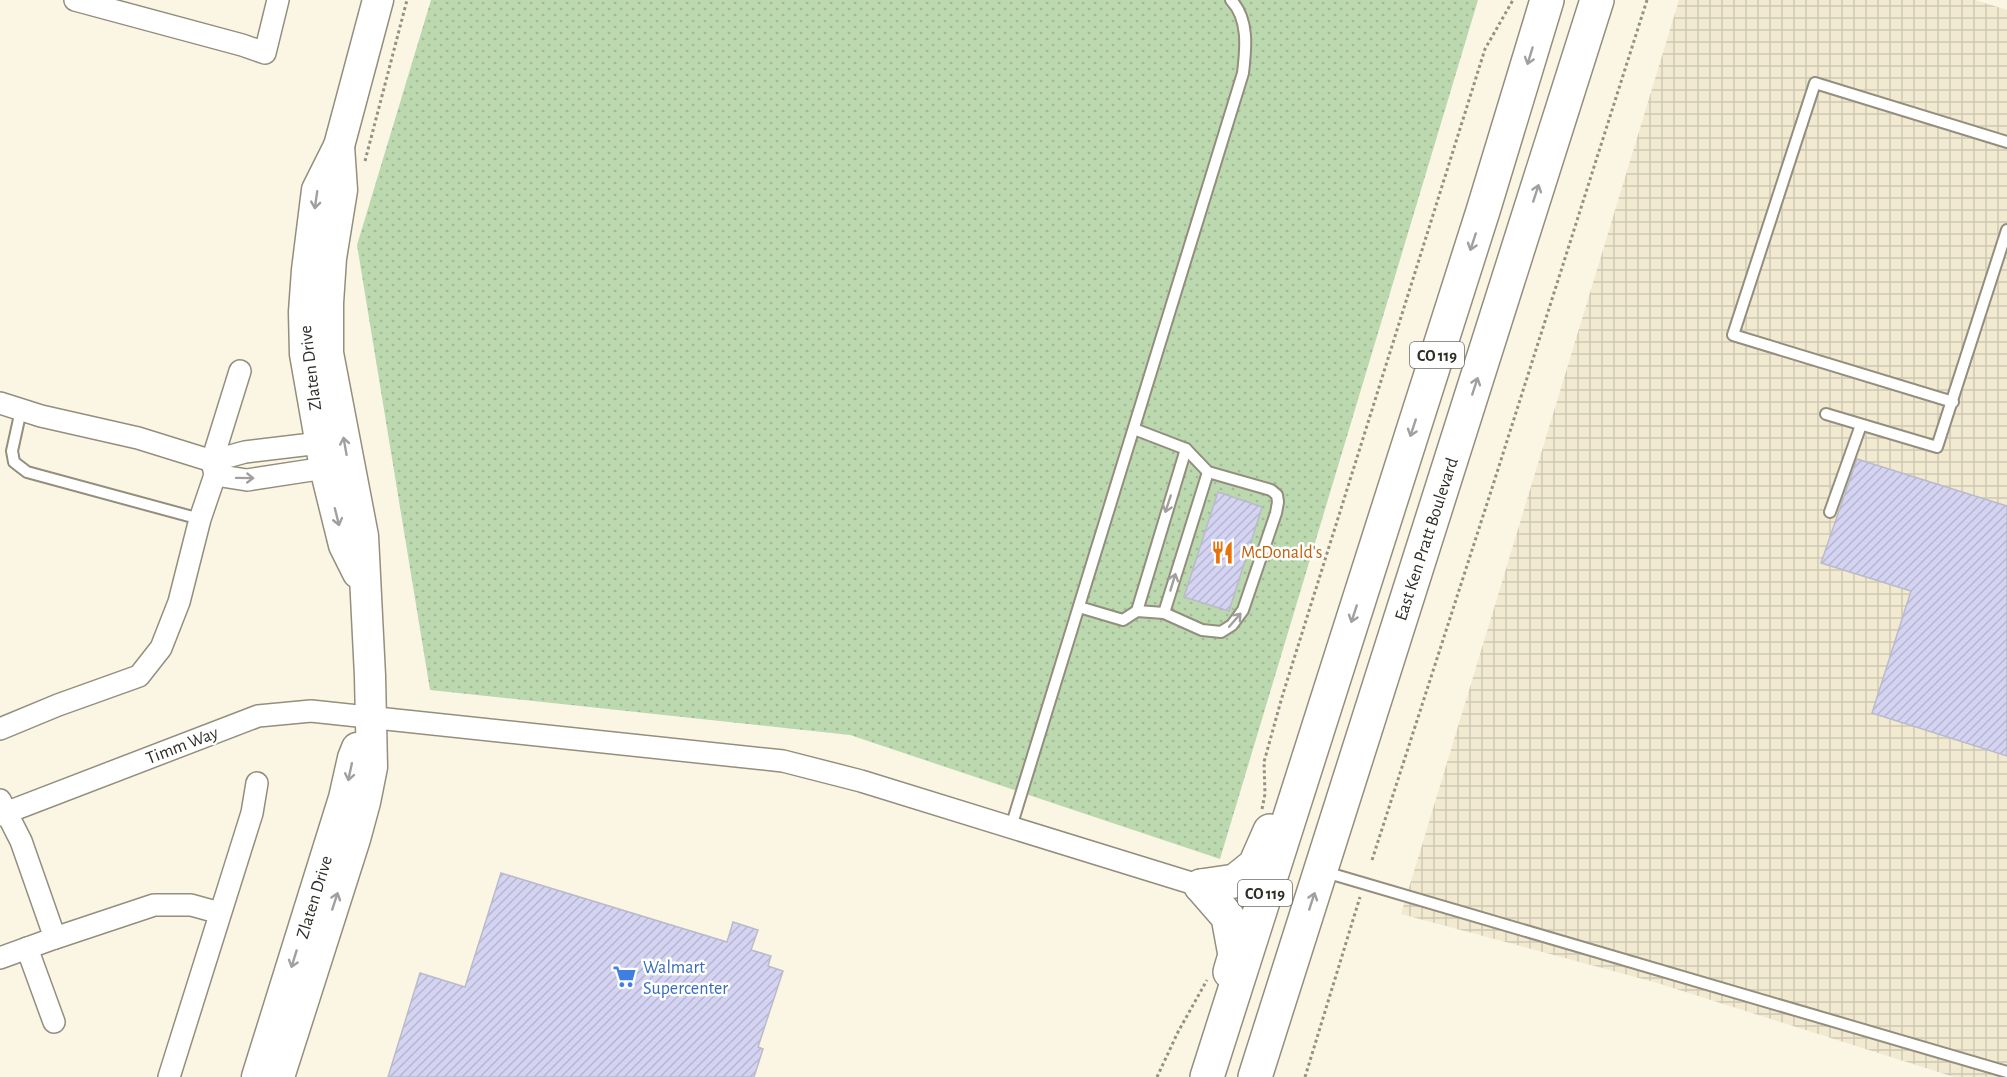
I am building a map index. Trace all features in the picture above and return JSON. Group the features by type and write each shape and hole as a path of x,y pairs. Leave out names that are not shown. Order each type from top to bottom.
{"highway":[{"name":"CO 119","path":"1205,1077 1483,211 1547,0"},
{"name":"East Ken Pratt Boulevard","path":"1255,1077 1597,0"},
{"path":"1201,886 1235,881 1255,865 1324,709"},
{"path":"1235,881 1262,903 1282,939 1284,951 1245,1077"},
{"path":"1201,886 1228,917 1234,955 1205,1077"}],"street":[{"path":"75,0 265,53 278,0"},
{"name":"Zlaten Drive","path":"365,587 344,545 322,455 305,354 304,312 317,190 339,146 378,0"},
{"name":"Zlaten Drive","path":"279,1077 365,801 372,767 363,536 328,353 331,258 342,190 339,146"},
{"path":"0,729 139,676 161,648 179,602 240,371"},
{"path":"0,403 138,438 247,480 275,475 322,455"},
{"path":"214,468 245,452 270,449 322,455"},
{"path":"270,449 275,475"},
{"name":"Timm Way","path":"2,809 258,716 311,711 783,761 861,781 1201,886"},
{"name":"Zlaten Drive","path":"257,1077 344,798 353,758 370,718"},
{"path":"169,1077 252,813 257,783"},
{"path":"2,809 21,841 55,938"},
{"path":"0,958 154,905 190,905 220,913"},
{"path":"27,948 54,1022"}],"lane":[{"path":"1011,827 1243,73 1246,46 1243,23 1231,0"},
{"path":"1953,402 1733,336 1815,83 2007,142"},
{"path":"1826,414 1937,447 2007,230"},
{"path":"21,410 12,451 14,462 27,472 200,519"},
{"path":"1830,512 1861,424"},
{"path":"1079,607 1123,620 1137,611 1164,613 1202,630 1221,632 1232,626 1243,610 1276,513 1277,495 1271,490 1208,472 1185,449 1134,429"},
{"path":"1137,611 1185,449"},
{"path":"1164,613 1208,472"},
{"path":"1322,871 2007,1072"}],"path":[{"path":"1262,812 1265,794 1264,762 1282,697 1485,50 1513,0"},
{"path":"1372,860 1647,0"},
{"path":"1305,1077 1361,895"},
{"path":"1157,1077 1193,1003 1211,975"}],"shaded area":[{"path":"1679,0 1975,0 2007,10 2007,1077 1954,1077 1654,982 1401,914"}],"green space":[{"path":"431,0 1478,0 1220,859 850,735 430,690 357,245"}],"building":[{"path":"1857,459 2007,506 2007,756 1872,713 1911,591 1821,563"},
{"name":"McDonald's","path":"1218,492 1262,507 1229,611 1184,597"},
{"name":"Walmart Supercenter","path":"501,873 727,942 733,922 758,930 751,950 771,956 768,966 783,971 758,1047 763,1049 754,1077 388,1077 420,973 465,987"}],"place":[{"name":"McDonald's","path":"1223,552"},
{"name":"Walmart Supercenter","path":"625,977"}]}
